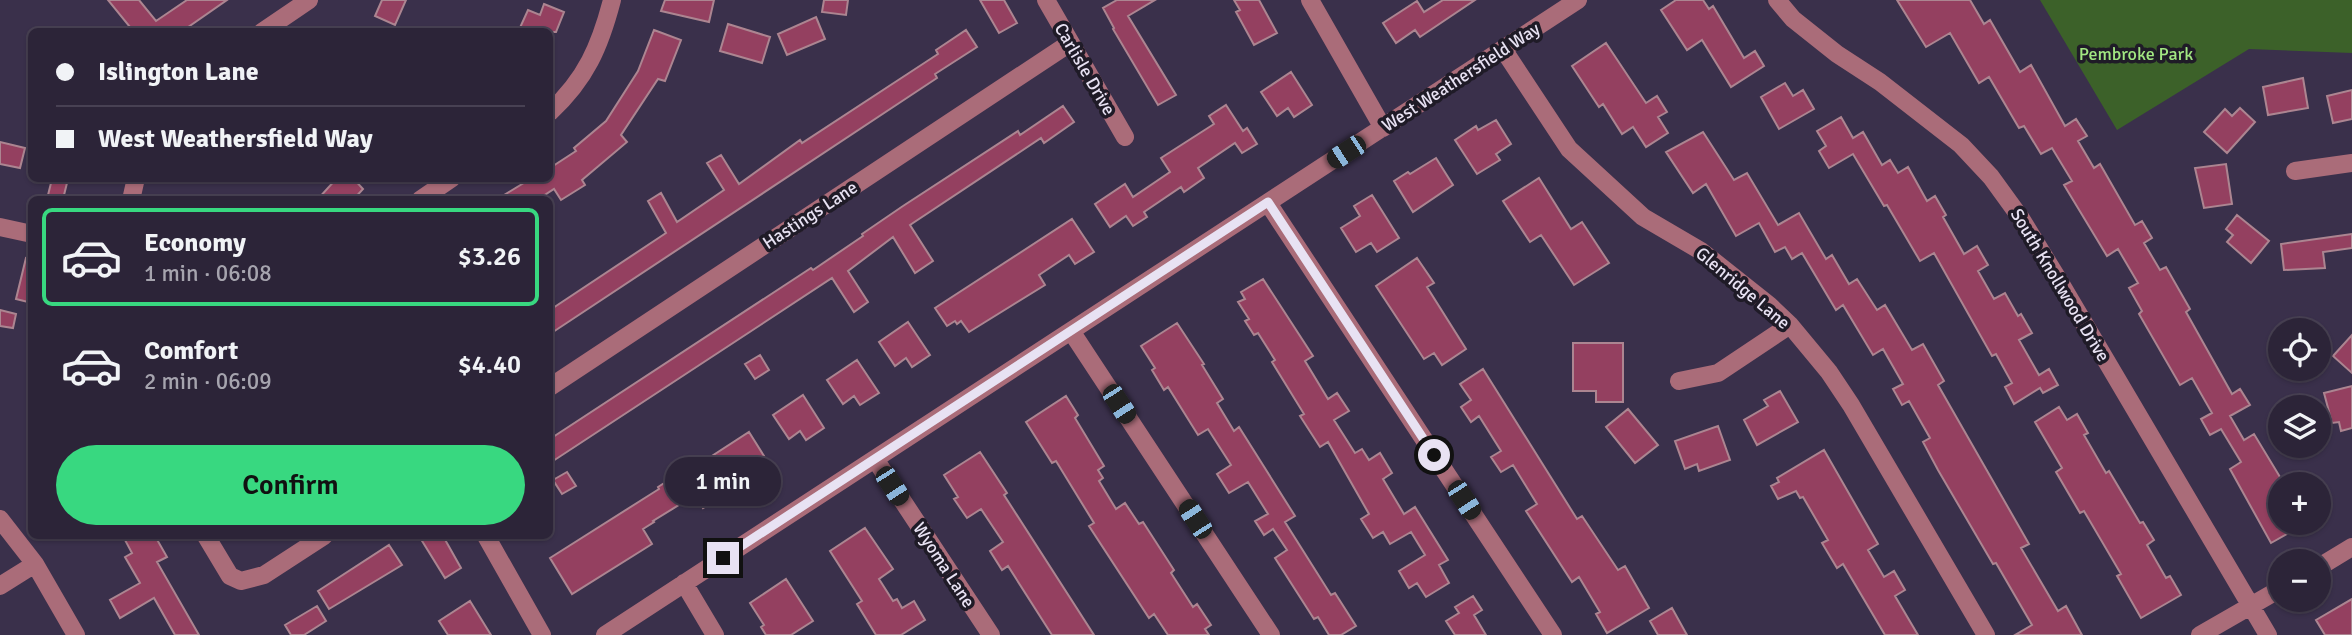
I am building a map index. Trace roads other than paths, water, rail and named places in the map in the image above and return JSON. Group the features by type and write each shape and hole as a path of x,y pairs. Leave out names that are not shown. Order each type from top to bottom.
{"street":[{"path":"268,28 309,0"},
{"path":"553,109 572,90 589,65 612,0"},
{"name":"Carlisle Drive","path":"1046,0 1125,137"},
{"path":"1310,0 1383,128"},
{"name":"West Weathersfield Way","path":"605,635 1578,0"},
{"name":"South Knollwood Drive","path":"1777,0 1793,19 1837,54 1880,82 1961,145 1991,177 2020,217 2058,279 2268,635"},
{"name":"Hastings Lane","path":"553,385 1070,43"},
{"name":"Glenridge Lane","path":"1503,49 1569,149 1643,217 1701,251 1769,305 1829,372 1986,635"},
{"path":"2295,171 2352,163"},
{"path":"426,196 446,182"},
{"path":"1268,202 1553,635"},
{"path":"0,227 28,233"},
{"path":"1679,381 1718,373 1790,326"},
{"path":"1071,331 1271,635"},
{"name":"Wyoma Lane","path":"875,459 990,635"},
{"path":"0,520 35,564 76,635"},
{"path":"208,539 230,576 242,581 264,575 319,539"},
{"path":"488,539 542,635"},
{"path":"2331,560 2352,547"},
{"path":"0,586 35,564"},
{"path":"684,583 715,635"},
{"path":"2200,635 2268,596"}],"park label":[{"name":"Pembroke Park","path":"2136,54"}]}
